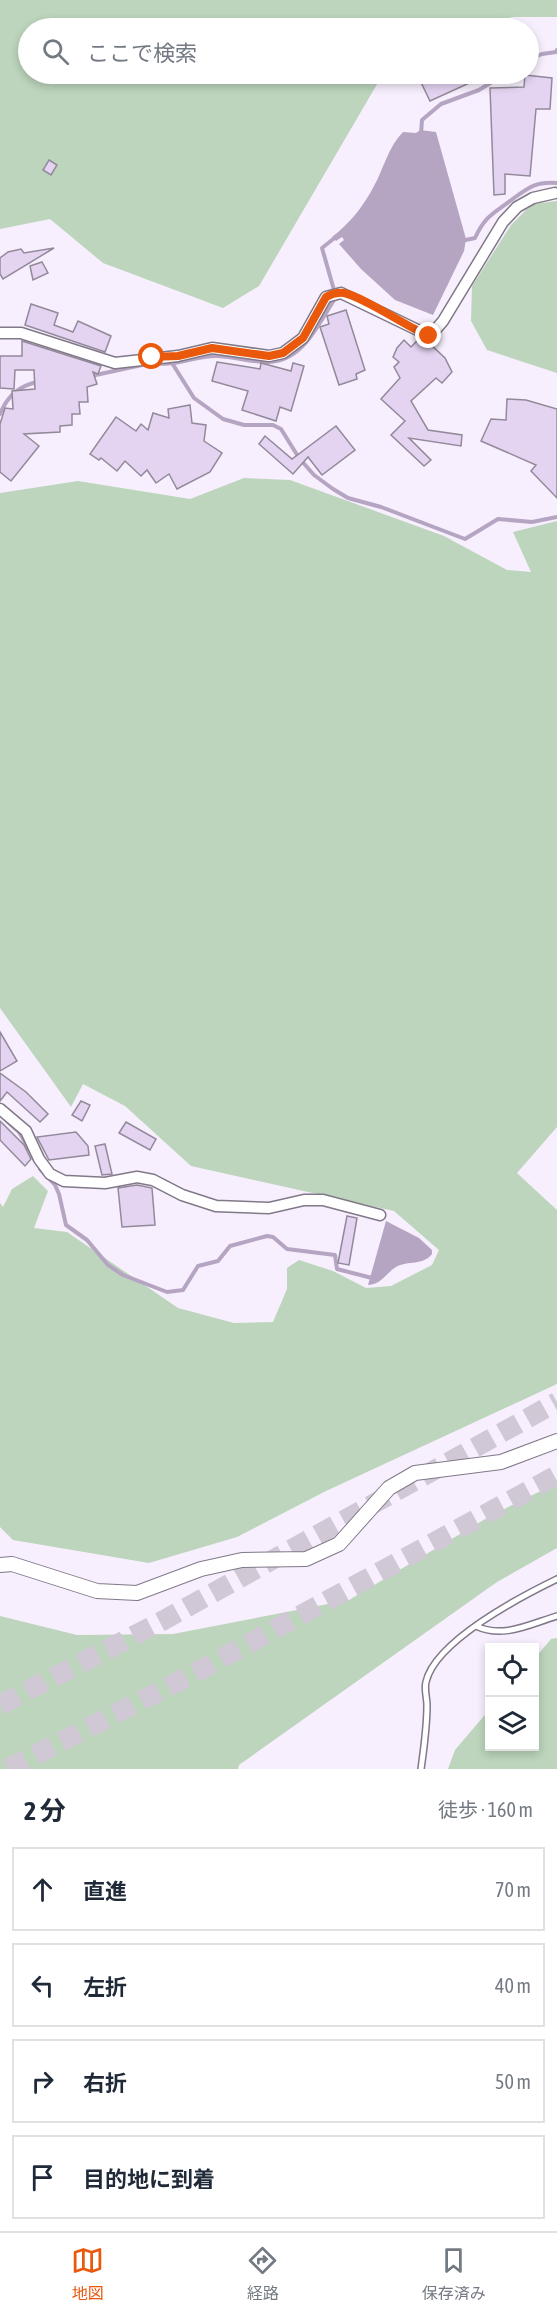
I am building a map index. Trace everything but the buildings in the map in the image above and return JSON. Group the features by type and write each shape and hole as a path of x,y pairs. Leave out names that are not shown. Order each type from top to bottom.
{"street":[{"path":"0,333 21,333 115,363 178,356 212,348 269,356 283,353 303,338 333,294 352,296 407,327 429,336 443,321 510,215 533,198 555,194"},
{"path":"0,1108 26,1131 39,1159 50,1174 64,1181 105,1183 137,1177 153,1180 182,1195 216,1206 269,1208 304,1200 323,1200 380,1215"},
{"path":"0,1564 12,1564 97,1591 137,1593 201,1569 242,1560 306,1559 339,1544 389,1488 415,1473 501,1462 557,1441"}],"lane":[{"path":"421,1769 427,1706 426,1682 435,1665 456,1641 476,1626 528,1592 557,1579"},
{"path":"476,1626 488,1632 503,1632 557,1616"}],"green space":[{"path":"0,0 557,0 557,17 18,18 18,84 377,84 259,286 223,308 103,263 50,219 0,229"},
{"path":"557,201 557,373 487,350 471,321 472,286 511,225 532,204"},
{"path":"244,478 290,480 444,536 507,570 531,572 513,532 557,521 557,1127 517,1173 557,1210 557,1384 326,1491 237,1537 149,1563 13,1540 0,1527 0,1203 3,1207 12,1189 33,1176 48,1191 34,1228 67,1232 178,1308 234,1323 273,1322 287,1289 287,1268 299,1260 333,1271 366,1288 391,1286 432,1265 439,1250 394,1211 191,1166 125,1106 83,1084 71,1107 0,1008 0,493 78,481 190,499"},
{"path":"557,1483 557,1548 497,1582 239,1765 238,1769 0,1769 0,1616 77,1635 173,1634 349,1600 492,1515"},
{"path":"557,1638 557,1769 448,1769 455,1750 485,1715 485,1751 539,1751 539,1653 551,1639"}],"shaded area":[{"path":"420,130 436,132 466,239 464,251 433,315 395,300 361,269 339,244 344,240 342,237 336,241 332,237 356,214 365,201 398,138 403,132 416,133"},
{"path":"386,1221 419,1238 432,1250 432,1254 420,1262 396,1267 380,1281 368,1285"}],"waterway":[{"path":"539,55 557,50"},
{"path":"421,134 422,120 441,104 489,84"},
{"path":"461,241 475,238 483,224 519,194 539,184 557,183"},
{"path":"152,363 168,364 216,356 266,362 279,361 290,356 300,349 316,330 336,297 322,248 337,236"},
{"path":"172,363 194,398 223,419 244,425 273,425 281,429 299,458 314,475 348,498 381,507 465,539 498,519 532,522 557,517"},
{"path":"91,376 142,365"},
{"path":"0,414 14,393 37,382"},
{"path":"8,1122 19,1132 29,1149"},
{"path":"40,1169 55,1185 66,1225 87,1240 108,1265 123,1275 167,1292 183,1290 198,1266 218,1261 230,1246 267,1236 273,1237 287,1249 335,1255 337,1269 372,1278"}],"tunnel":[{"path":"0,1705 164,1620 557,1402"},
{"path":"8,1769 191,1675 557,1475"}],"route":[{"path":"152,357 178,356 212,348 269,356 283,353 303,338 326,297 337,293 352,296 407,327 429,336"}]}
